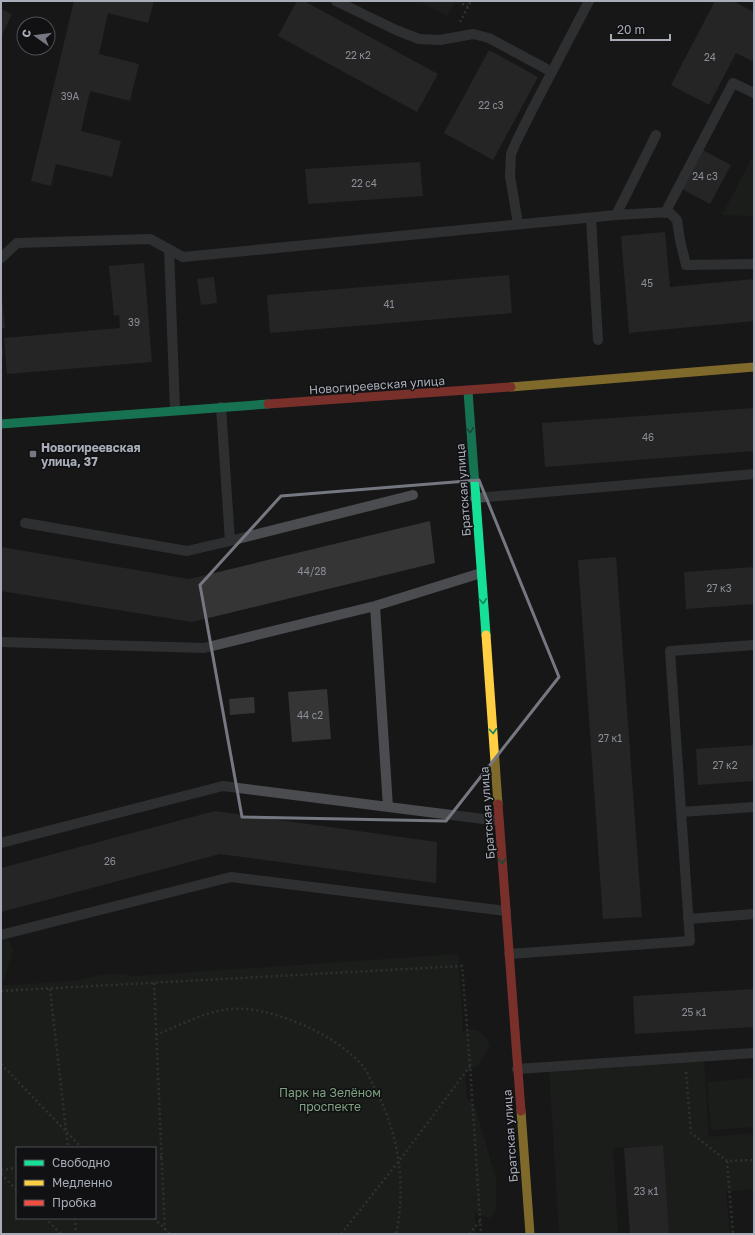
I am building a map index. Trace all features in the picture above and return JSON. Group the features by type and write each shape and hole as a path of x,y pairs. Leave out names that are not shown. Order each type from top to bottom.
{"street":[{"name":"Новогиреевская улица","path":"1,424 175,410 468,391 754,367"},
{"name":"Братская улица","path":"468,391 530,1234"}],"lane":[{"path":"336,1 396,30 419,39 440,40 473,34 489,38 552,72"},
{"path":"518,224 510,176 511,154 589,1"},
{"path":"665,213 733,83 754,93"},
{"path":"616,215 656,135"},
{"path":"1,258 16,243 150,239 183,257 518,224 616,215 669,212 677,220 686,265 754,264"},
{"path":"591,218 598,340"},
{"path":"169,249 175,410"},
{"path":"221,407 230,541"},
{"path":"475,498 754,474"},
{"path":"25,522 187,551 413,495"},
{"path":"1,642 204,648 375,606 481,573"},
{"path":"375,606 388,807"},
{"path":"509,954 690,941 670,651 754,645"},
{"path":"1,843 223,786 499,821"},
{"path":"681,812 754,807"},
{"path":"1,935 231,877 506,911"},
{"path":"688,919 754,914"},
{"path":"518,1069 754,1053"}],"path":[{"path":"458,1 468,6"},
{"path":"1,991 462,966 481,1234"},
{"path":"154,983 165,1234"},
{"path":"50,989 68,1147"},
{"path":"156,1035 207,1014 231,1009 260,1010 282,1016 310,1028 342,1046 364,1067 384,1106 391,1124 399,1161 400,1206 396,1234"},
{"path":"685,1058 691,1133 727,1161 754,1160"},
{"path":"1,1064 81,1147"},
{"path":"341,1234 399,1161 470,1065"},
{"path":"156,1157 162,1157"},
{"path":"727,1161 733,1234"},
{"path":"1,1170 16,1168"},
{"path":"1,1174 16,1189"},
{"path":"46,1219 61,1234"},
{"path":"75,1219 76,1234"},
{"path":"155,1219 170,1234"},
{"path":"469,1234 480,1221"}],"highlighted area":[{"path":"479,480 559,677 446,821 242,817 200,585 281,496"}],"green space":[{"path":"418,1 455,1 447,16"},
{"path":"754,154 754,216 722,215"},
{"name":"Парк на Зелёном проспекте","path":"1,936 8,940 13,949 2,986 81,980 108,974 135,976 458,954 463,1032 468,1030 477,1030 483,1034 490,1046 478,1066 465,1071 467,1099 471,1100 476,1109 496,1180 496,1209 491,1218 475,1213 476,1234 1,1234"},
{"path":"704,1060 709,1137 754,1133 754,1189 726,1191 730,1234 667,1234 661,1145 613,1148 618,1234 559,1234 549,1070"},
{"path":"754,1078 754,1127 711,1130 707,1082"}],"building":[{"path":"74,1 154,1 148,23 108,13 99,54 139,64 130,101 90,91 81,131 121,141 112,177 56,164 51,186 31,181"},
{"path":"297,1 304,1 438,74 417,112 278,36"},
{"path":"715,1 733,1 754,12 754,62 736,53 709,105 671,85"},
{"path":"1,9 12,14 1,37"},
{"path":"489,50 538,77 493,160 444,133"},
{"path":"699,148 731,165 710,204 678,187"},
{"path":"420,162 423,196 308,204 305,169"},
{"path":"665,232 670,287 754,279 754,321 629,333 621,236"},
{"path":"144,263 152,362 7,374 4,338 120,328 119,315 114,316 109,266"},
{"path":"509,275 512,313 270,333 267,295"},
{"path":"214,277 217,303 201,305 197,279"},
{"path":"2,299 5,328 1,328"},
{"path":"2,342 3,356 1,356"},
{"path":"754,408 754,451 545,467 542,423"},
{"path":"430,521 435,563 192,622 1,591 1,547 189,579"},
{"path":"616,557 642,917 603,919 578,560"},
{"path":"754,567 754,604 686,609 684,572"},
{"path":"327,689 331,739 292,742 288,692"},
{"path":"254,697 255,713 230,715 229,699"},
{"path":"754,745 754,781 698,785 696,749"},
{"path":"215,811 437,842 436,883 220,854 1,912 1,868"},
{"path":"754,989 754,1027 635,1034 633,996"},
{"path":"663,1145 669,1234 630,1234 624,1148"}],"traffic: fast":[{"path":"468,391 486,635"},
{"path":"1,424 268,404"}],"traffic: slow":[{"path":"511,387 754,367"},
{"path":"486,635 498,804"},
{"path":"521,1111 530,1234"}],"traffic: jam":[{"path":"268,404 511,387"},
{"path":"498,804 521,1111"}],"place":[{"name":"Новогиреевская улица, 37","path":"33,454"}]}
